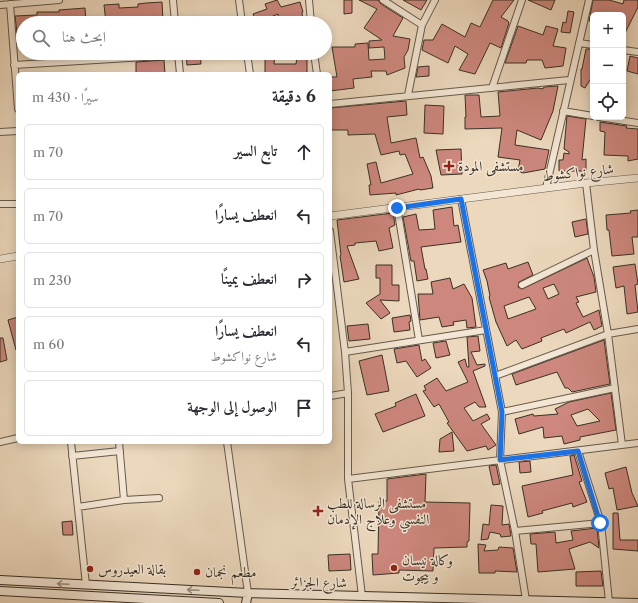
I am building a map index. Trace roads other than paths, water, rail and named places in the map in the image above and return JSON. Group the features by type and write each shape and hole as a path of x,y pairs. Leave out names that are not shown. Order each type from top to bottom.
{"main road":[{"name":"شارع الجزائر","path":"0,580 248,593 443,600 526,600 638,603"},
{"path":"0,591 219,603"},
{"path":"246,603 248,593"}],"street":[{"path":"16,88 5,3 59,0"},
{"path":"173,0 174,16"},
{"path":"239,0 241,16"},
{"path":"309,0 310,16"},
{"path":"383,0 422,25"},
{"path":"408,95 422,25 435,0"},
{"path":"492,88 522,0"},
{"path":"546,188 589,0"},
{"path":"579,43 590,45"},
{"path":"626,50 638,52"},
{"path":"14,66 96,60"},
{"path":"179,60 180,72"},
{"path":"248,60 250,72"},
{"path":"315,60 317,72"},
{"path":"332,104 570,80"},
{"path":"563,111 590,116"},
{"path":"618,120 638,123"},
{"path":"0,132 16,131"},
{"name":"شارع نواكشوط","path":"332,216 586,183 638,178"},
{"path":"586,183 594,250 608,334 622,445"},
{"path":"461,199 502,412 500,460 515,530 526,600"},
{"path":"0,204 16,204"},
{"path":"397,208 419,340"},
{"path":"332,247 345,352 348,393 348,479 362,596"},
{"path":"522,285 594,250"},
{"path":"0,259 16,256"},
{"path":"495,376 608,334 638,329"},
{"path":"345,352 486,330"},
{"path":"502,412 615,388"},
{"path":"332,396 348,393"},
{"path":"0,442 16,438"},
{"path":"348,479 638,443"},
{"path":"71,444 86,585"},
{"path":"119,444 124,500"},
{"path":"227,444 248,593"},
{"path":"72,456 120,451"},
{"path":"578,451 600,523 609,602"},
{"path":"78,507 124,500 159,498"},
{"path":"515,530 600,523"}],"place":[{"name":"مستشفى المودة","path":"449,166"},
{"name":"مستشفى الرسالة للطب النفسي وعلاج الإدمان","path":"318,511"},
{"name":"وكالة نيسان و بيجوت","path":"394,568"},
{"name":"بقالة العيدروس","path":"90,569"},
{"name":"مطعم نجمان","path":"197,572"}]}
